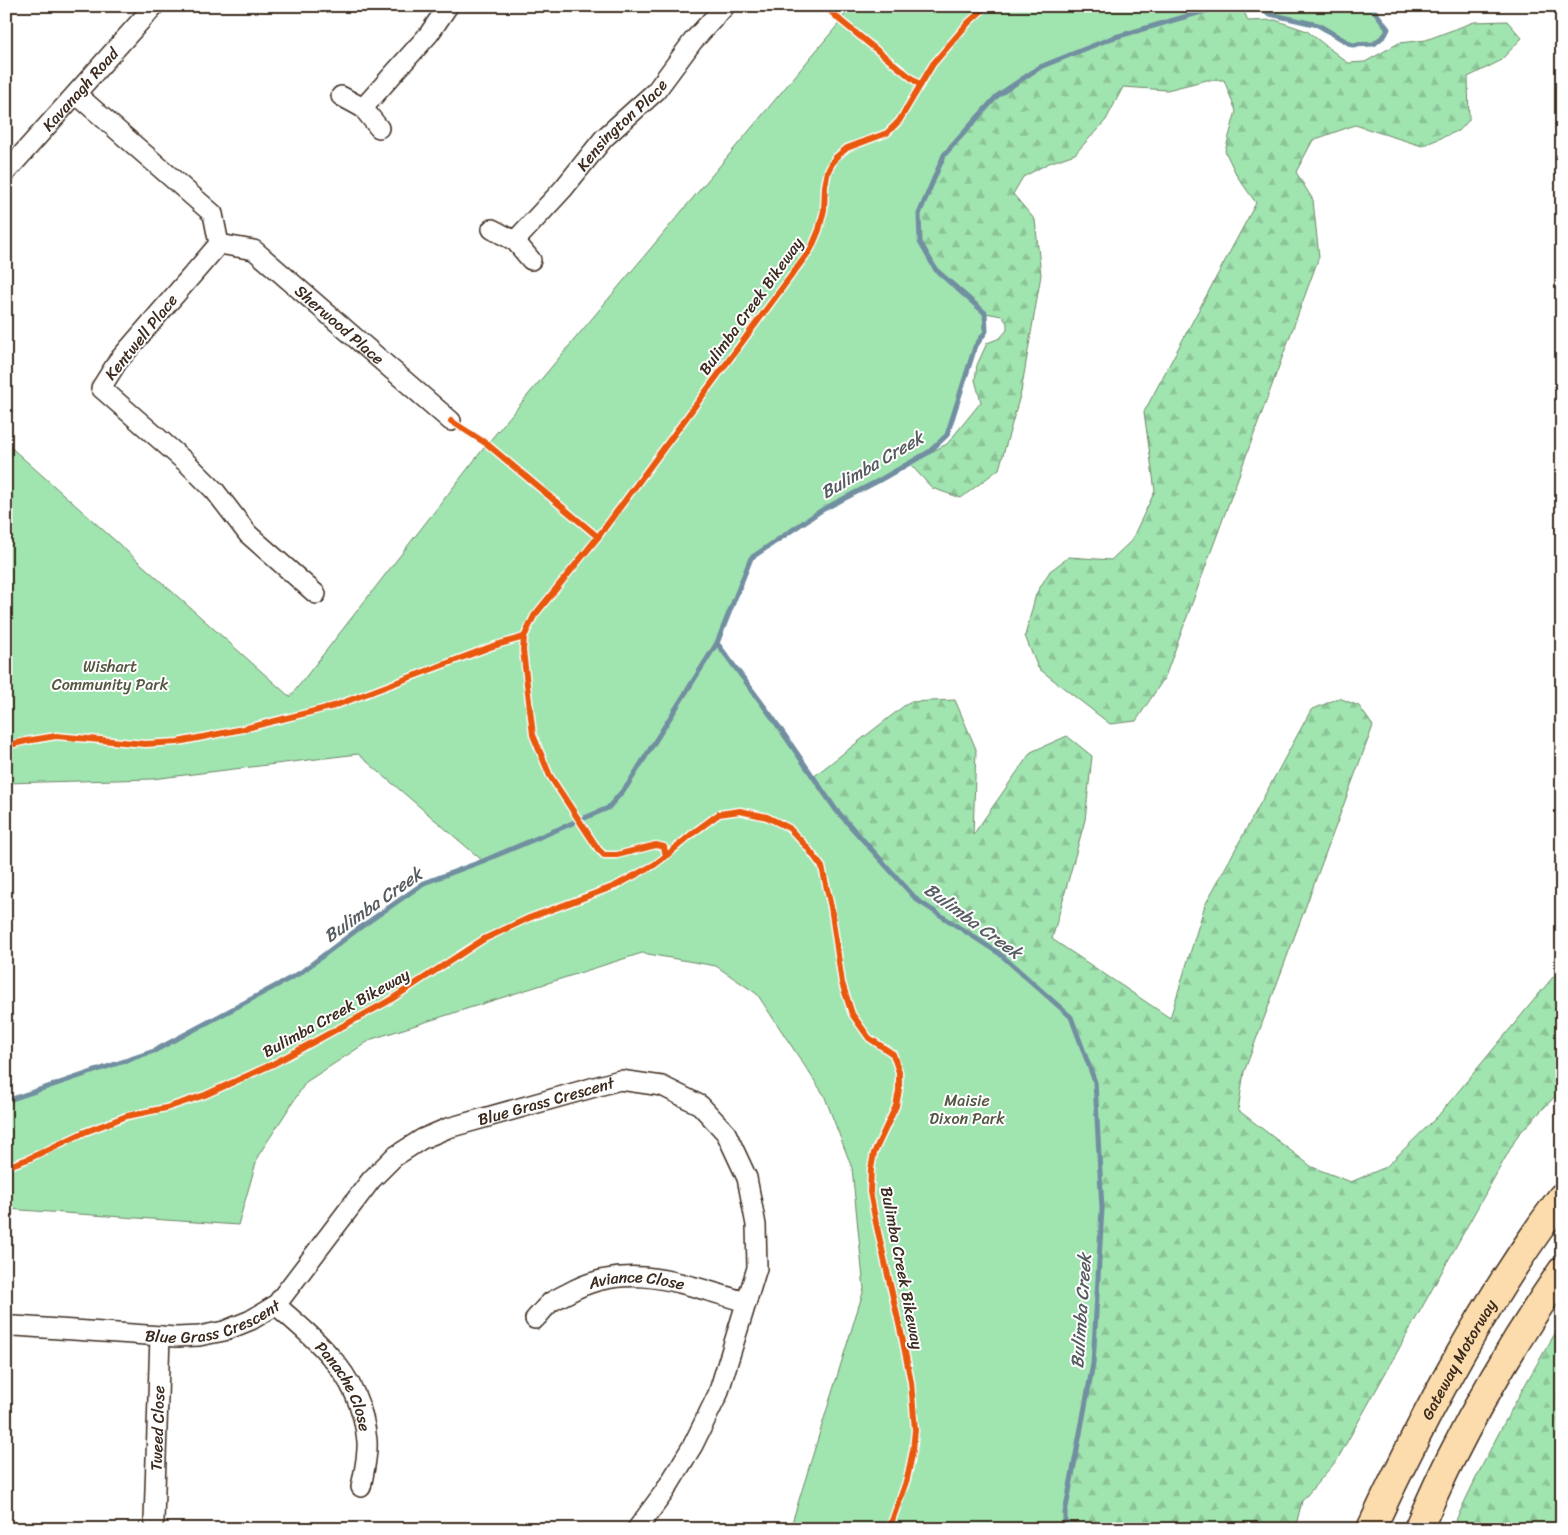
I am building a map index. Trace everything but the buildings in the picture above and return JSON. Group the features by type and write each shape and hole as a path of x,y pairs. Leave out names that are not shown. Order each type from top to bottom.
{"highway":[{"name":"Gateway Motorway","path":"1371,1529 1432,1403 1513,1266 1562,1197"},
{"path":"1418,1529 1448,1463 1485,1396 1532,1314 1562,1271"}],"street":[{"name":"Kavanagh Road","path":"6,172 154,6"},
{"path":"363,108 429,34 448,6"},
{"name":"Kensington Place","path":"515,241 563,189 604,138 656,91 693,41 726,6"},
{"path":"76,94 213,214 220,244"},
{"path":"341,96 363,108 379,128"},
{"path":"492,229 515,241 531,260"},
{"name":"Sherwood Place","path":"220,244 254,250 451,421"},
{"name":"Kentwell Place","path":"220,244 118,361 101,388 189,465 215,491 248,534 316,594"},
{"name":"Blue Grass Crescent","path":"6,1328 15,1326 176,1337 199,1336 224,1331 251,1320 276,1305 371,1180 394,1157 422,1139 448,1128 620,1080 662,1086 700,1105 726,1133 747,1178 756,1225 757,1268 718,1394 693,1445 665,1491 637,1529"},
{"name":"Aviance Close","path":"535,1319 550,1303 582,1285 606,1278 624,1276 662,1279 746,1302"},
{"name":"Panache Close","path":"276,1305 328,1353 343,1371 354,1391 362,1416 367,1442 365,1468 361,1486"},
{"name":"Tweed Close","path":"154,1520 160,1336"}],"green space":[{"path":"849,6 1222,6 1112,38 1040,67 997,96 944,155 919,214 920,242 936,270 985,313 986,331 975,347 947,435 929,452 822,510 751,558 717,643 772,717 836,810 917,900 1000,954 1071,1017 1095,1082 1102,1210 1093,1364 1065,1513 1065,1529 790,1529 864,1289 852,1168 824,1095 757,994 716,966 642,953 372,1039 306,1082 258,1156 238,1225 6,1209 6,1101 154,1051 300,973 358,929 424,883 483,861 358,754 152,779 6,783 6,443 290,697 487,444 841,21"},
{"path":"1222,6 1242,6 1248,21 1275,20 1307,31 1348,63 1365,62 1399,43 1426,40 1474,22 1507,21 1522,38 1500,61 1468,77 1469,120 1460,130 1422,146 1355,125 1313,140 1296,172 1313,200 1319,257 1165,677 1136,721 1110,724 1038,668 1025,636 1036,594 1050,571 1069,557 1111,560 1131,541 1155,491 1144,412 1256,203 1237,176 1225,151 1236,111 1224,80 1207,80 1167,90 1123,87 1106,120 1075,154 1049,163 1023,177 1013,194 1035,220 1041,275 1021,392 999,469 961,498 932,488 909,463 947,444 981,402 975,380 977,365 987,343 1000,338 1007,330 1007,323 1002,316 985,313 936,270 920,242 919,214 944,155 997,96 1040,67 1112,38"},
{"path":"1253,6 1371,6 1388,29 1385,35 1374,44 1352,45 1318,25 1270,14"},
{"path":"1339,698 1359,706 1373,726 1244,1072 1238,1110 1312,1167 1351,1182 1386,1167 1438,1116 1553,977 1562,969 1562,1089 1518,1135 1337,1460 1302,1501 1295,1529 1065,1529 1065,1513 1000,954 917,900 836,811 813,777 909,702 955,700 976,749 973,835 1031,752 1067,736 1092,756 1085,820 1052,939 1170,1018 1205,905 1311,710"},
{"path":"1562,1322 1562,1529 1452,1529 1504,1424"}],"waterway":[{"name":"Bulimba Creek","path":"6,1101 154,1051 300,973 358,929 424,883 483,861 608,808 627,786 717,643 751,558 822,510 929,452 947,435 975,347 986,331 985,313 936,270 920,242 919,214 944,155 997,96 1040,67 1112,38 1222,6"},
{"name":"Bulimba Creek","path":"1253,6 1270,14 1318,25 1352,45 1374,44 1385,35 1388,29 1371,6"},
{"name":"Bulimba Creek","path":"717,643 772,717 836,810 917,900 1000,954 1071,1017 1095,1082 1102,1209 1093,1364 1065,1513 1065,1529"}],"cycle path":[{"path":"825,6 920,85"},
{"name":"Bulimba Creek Bikeway","path":"666,856 664,847 656,845 617,855 604,855 598,849 550,776 533,735 523,650 524,637 534,616 598,537 811,249 819,230 824,210 828,171 835,158 847,148 887,133 899,121 933,64 969,22 987,6"},
{"path":"451,421 487,444 598,537"},
{"path":"6,746 56,736 145,744 178,742 243,729 334,706 493,646 524,637"},
{"name":"Bulimba Creek Bikeway","path":"6,1167 28,1159 85,1132 127,1116 166,1108 205,1095 273,1064 387,1002 484,939 529,918 615,886 654,865 719,814 740,811 767,817 789,828 822,867 831,907 842,983 852,1014 869,1038 893,1054 899,1072 899,1090 896,1106 874,1153 870,1192 911,1382 915,1430 907,1479 889,1529"}],"park label":[{"name":"Wishart Community Park","path":"110,675"},
{"name":"Maisie Dixon Park","path":"967,1109"}]}
